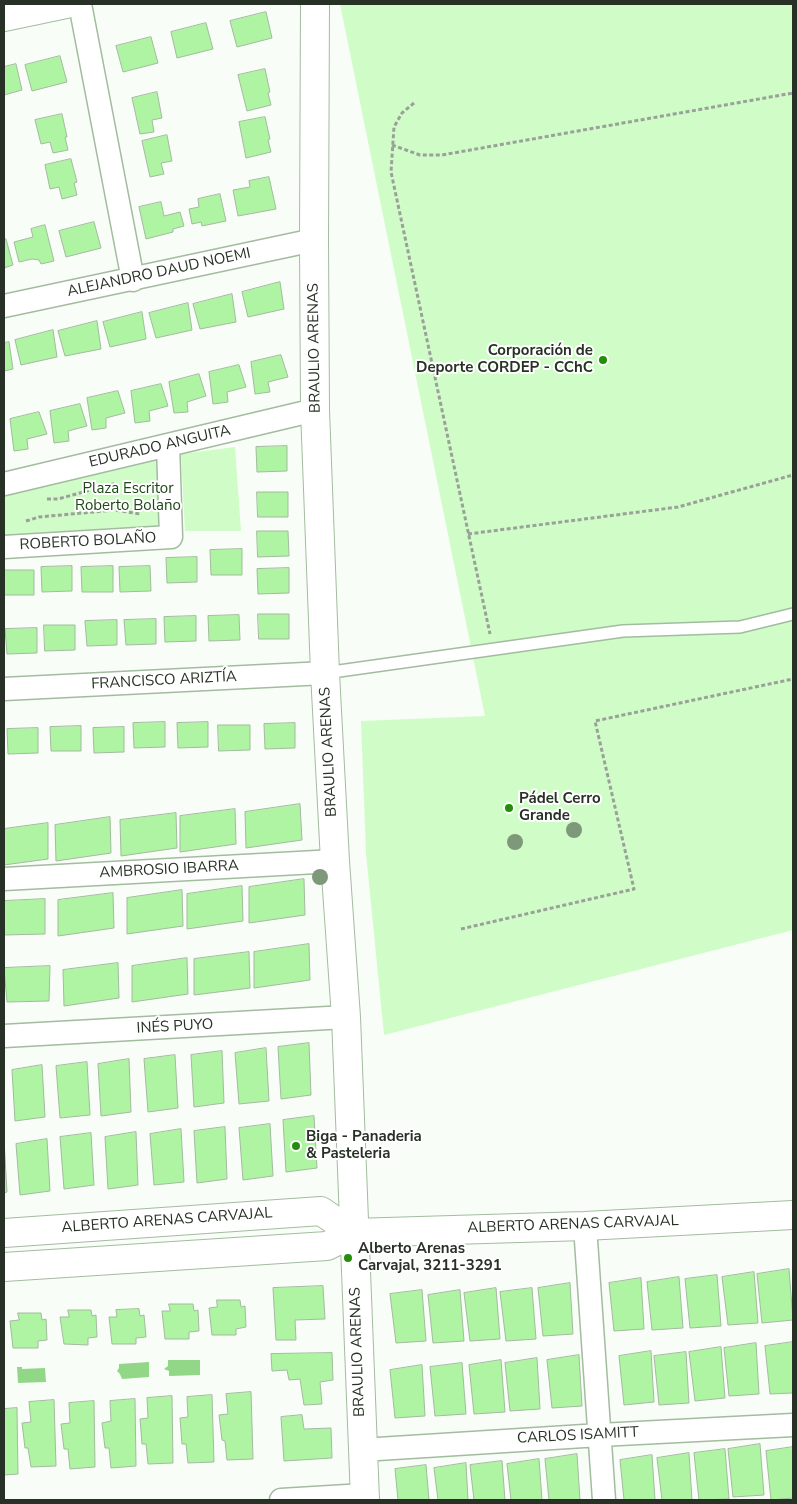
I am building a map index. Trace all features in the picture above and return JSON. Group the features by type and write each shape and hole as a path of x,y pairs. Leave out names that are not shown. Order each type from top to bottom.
{"street":[{"path":"4,17 66,4"},
{"path":"80,4 133,280"},
{"name":"BRAULIO ARENAS","path":"316,4 315,410 325,673 335,862 346,1017 364,1498"},
{"name":"ALEJANDRO DAUD NOEMI","path":"4,306 314,240"},
{"name":"EDURADO ANGUITA","path":"4,484 315,410"},
{"name":"ROBERTO BOLAÑO","path":"4,547 171,537 168,445"},
{"name":"FRANCISCO ARIZTÍA","path":"4,689 325,673"},
{"name":"AMBROSIO IBARRA","path":"4,879 335,862"},
{"name":"INÉS PUYO","path":"4,1036 346,1017"},
{"name":"ALBERTO ARENAS CARVAJAL","path":"4,1233 322,1211 353,1233"},
{"name":"ALBERTO ARENAS CARVAJAL","path":"4,1267 327,1246 353,1233 585,1226 793,1215"},
{"path":"585,1226 604,1500"},
{"name":"CARLOS ISAMITT","path":"362,1450 793,1425"},
{"path":"281,1500 364,1498"}],"lane":[{"path":"325,673 623,631 740,628 793,614"}],"path":[{"path":"392,145 420,155 442,155 793,93"},
{"path":"414,103 402,113 394,127 391,172 492,649"},
{"path":"468,534 678,507 793,475"},
{"path":"461,929 634,889 595,721 793,679"}],"green space":[{"name":"Corporación de Deporte CORDEP - CChC","path":"340,4 793,4 793,930 384,1035 366,853 361,721 485,716"},
{"name":"Plaza Escritor Roberto Bolaño","path":"235,447 241,531 185,531 181,454"},
{"name":"Plaza Escritor Roberto Bolaño","path":"162,453 165,532 4,541 4,490"}],"shaded area":[{"path":"168,1360 200,1360 200,1375 169,1376 169,1371 164,1369 168,1366"},
{"path":"149,1362 149,1377 122,1379 117,1371 119,1364"},
{"path":"17,1367 22,1367 22,1369 45,1368 46,1382 18,1383"}],"building":[{"path":"266,12 272,38 237,47 230,21"},
{"path":"206,23 213,49 177,58 171,32"},
{"path":"151,37 158,63 123,72 116,46"},
{"path":"60,56 67,82 32,91 25,65"},
{"path":"16,64 22,90 4,95 4,67"},
{"path":"265,69 271,105 247,111 238,75"},
{"path":"157,92 162,118 152,120 154,132 140,134 132,98"},
{"path":"62,114 68,150 53,153 50,142 41,144 35,120"},
{"path":"265,117 271,152 246,158 239,122"},
{"path":"167,135 172,161 161,163 164,174 150,177 142,141"},
{"path":"71,159 77,182 74,183 77,195 62,199 59,187 50,189 45,165"},
{"path":"269,177 276,209 238,216 233,190 250,187 249,181"},
{"path":"220,194 226,221 202,226 201,222 192,224 189,209 199,207 198,199"},
{"path":"161,202 164,216 180,212 184,226 173,229 173,232 146,239 139,207"},
{"path":"94,222 101,248 66,257 59,231"},
{"path":"45,225 54,261 41,264 39,260 32,259 19,262 14,242 33,237 31,229"},
{"path":"6,239 13,265 4,268 4,240"},
{"path":"280,282 284,309 248,317 242,292"},
{"path":"232,294 236,322 200,329 193,304"},
{"path":"188,303 192,330 156,338 149,313"},
{"path":"142,312 146,339 110,347 103,322"},
{"path":"97,321 101,349 65,356 58,331"},
{"path":"53,330 57,357 21,365 15,340"},
{"path":"9,342 13,369 4,371 4,343"},
{"path":"281,355 288,377 268,382 270,392 255,394 251,362"},
{"path":"239,365 246,387 227,392 228,402 213,404 209,372"},
{"path":"199,374 206,396 187,402 188,412 174,413 169,382"},
{"path":"161,384 168,406 149,411 150,421 135,423 131,391"},
{"path":"118,391 125,413 106,418 106,428 92,430 87,398"},
{"path":"80,404 87,426 68,431 69,441 54,443 50,411"},
{"path":"39,412 47,434 27,439 28,449 14,451 10,419"},
{"path":"287,446 287,471 257,472 256,447"},
{"path":"257,492 288,492 288,517 258,517"},
{"path":"257,531 288,531 289,556 258,557"},
{"path":"242,549 242,575 211,575 210,550"},
{"path":"197,557 197,582 167,583 166,558"},
{"path":"72,566 72,591 42,592 41,567"},
{"path":"113,566 113,592 82,592 81,567"},
{"path":"150,566 151,591 120,592 119,567"},
{"path":"289,568 289,593 258,594 257,569"},
{"path":"4,570 34,570 34,595 4,595"},
{"path":"258,614 289,614 289,639 259,639"},
{"path":"239,615 240,640 209,641 208,616"},
{"path":"196,616 196,641 165,642 164,617"},
{"path":"156,619 156,644 126,645 124,620"},
{"path":"117,620 117,645 87,646 85,621"},
{"path":"44,625 75,625 75,650 45,651"},
{"path":"37,628 37,653 7,654 5,629"},
{"path":"165,722 165,747 134,748 133,723"},
{"path":"208,722 208,747 178,748 177,723"},
{"path":"295,723 295,748 265,749 264,724"},
{"path":"218,725 250,725 250,750 219,751"},
{"path":"81,726 81,751 51,751 50,727"},
{"path":"124,727 124,752 94,753 93,728"},
{"path":"38,728 38,753 8,754 7,729"},
{"path":"300,804 302,840 246,848 245,812"},
{"path":"235,809 236,844 180,852 180,816"},
{"path":"176,813 177,848 121,856 120,820"},
{"path":"110,817 111,853 56,861 55,825"},
{"path":"48,823 48,859 4,865 4,829"},
{"path":"304,879 305,915 249,923 249,887"},
{"path":"242,886 243,921 187,929 187,894"},
{"path":"182,890 183,926 127,934 127,898"},
{"path":"113,893 114,928 58,936 58,900"},
{"path":"45,899 45,934 4,935 4,901"},
{"path":"309,944 310,980 254,988 254,952"},
{"path":"249,952 250,988 194,995 194,959"},
{"path":"187,958 188,994 132,1002 132,966"},
{"path":"118,963 119,998 64,1006 63,970"},
{"path":"50,966 49,1001 7,1002 4,968"},
{"path":"309,1043 311,1095 281,1099 278,1047"},
{"path":"266,1048 269,1101 239,1104 235,1053"},
{"path":"222,1051 224,1103 194,1107 191,1055"},
{"path":"175,1055 178,1108 148,1112 144,1059"},
{"path":"129,1059 131,1112 101,1116 98,1064"},
{"path":"87,1062 90,1115 60,1118 56,1066"},
{"path":"42,1065 45,1117 15,1121 12,1070"},
{"path":"314,1116 317,1168 286,1172 283,1120"},
{"path":"270,1124 273,1176 243,1180 239,1128"},
{"path":"225,1127 227,1179 197,1183 194,1131"},
{"path":"181,1129 184,1182 154,1185 150,1134"},
{"path":"136,1132 138,1185 108,1189 105,1137"},
{"path":"91,1133 94,1185 64,1189 60,1137"},
{"path":"47,1139 50,1191 20,1195 16,1144"},
{"path":"4,1140 7,1192 4,1193"},
{"path":"789,1269 793,1320 762,1323 757,1274"},
{"path":"754,1272 758,1323 728,1325 722,1277"},
{"path":"717,1275 721,1326 690,1328 685,1279"},
{"path":"679,1277 683,1328 652,1330 647,1282"},
{"path":"641,1278 644,1329 614,1331 609,1283"},
{"path":"570,1283 573,1334 543,1336 538,1288"},
{"path":"323,1286 325,1319 295,1320 296,1340 276,1340 273,1288"},
{"path":"496,1288 500,1339 470,1341 464,1293"},
{"path":"532,1288 536,1339 506,1341 500,1292"},
{"path":"422,1290 426,1341 396,1343 390,1294"},
{"path":"460,1290 464,1341 433,1343 428,1295"},
{"path":"217,1300 240,1300 241,1307 245,1306 246,1327 236,1329 236,1335 212,1335 209,1308 217,1307"},
{"path":"169,1304 193,1304 194,1311 198,1310 199,1331 189,1332 189,1339 165,1339 162,1311 170,1311"},
{"path":"139,1309 140,1316 144,1315 146,1337 136,1338 136,1344 112,1344 109,1317 117,1317 116,1310"},
{"path":"68,1310 91,1310 92,1316 96,1315 97,1337 88,1338 88,1345 64,1344 60,1317 69,1317"},
{"path":"18,1313 41,1313 42,1320 46,1319 47,1340 38,1341 38,1348 13,1348 10,1321 19,1320"},
{"path":"793,1342 793,1393 770,1394 765,1346"},
{"path":"756,1343 759,1394 729,1396 724,1348"},
{"path":"721,1347 725,1398 695,1401 689,1352"},
{"path":"651,1351 654,1402 624,1405 619,1356"},
{"path":"686,1352 689,1403 659,1405 654,1356"},
{"path":"332,1353 333,1380 320,1382 322,1404 304,1405 300,1379 289,1380 287,1370 272,1371 271,1354"},
{"path":"579,1355 582,1406 552,1408 547,1360"},
{"path":"537,1358 540,1409 510,1411 505,1363"},
{"path":"501,1360 505,1412 474,1414 469,1365"},
{"path":"462,1363 466,1414 435,1416 430,1367"},
{"path":"422,1365 425,1416 395,1418 390,1370"},
{"path":"251,1392 253,1459 227,1460 219,1415 228,1414 226,1394"},
{"path":"212,1395 214,1462 188,1463 186,1444 182,1444 180,1418 188,1417 187,1397"},
{"path":"172,1396 173,1463 148,1464 146,1444 142,1444 140,1419 148,1418 147,1398"},
{"path":"135,1399 136,1466 111,1468 109,1448 105,1448 102,1423 111,1421 110,1401"},
{"path":"54,1400 56,1466 31,1467 28,1448 25,1448 22,1423 31,1422 29,1402"},
{"path":"94,1401 95,1467 70,1469 68,1449 64,1449 61,1424 70,1423 69,1403"},
{"path":"17,1408 18,1474 4,1475 4,1409"},
{"path":"302,1415 304,1429 331,1428 332,1458 284,1461 281,1417"},
{"path":"760,1444 764,1495 733,1497 728,1449"},
{"path":"793,1447 793,1498 771,1500 766,1451"},
{"path":"725,1449 729,1499 699,1500 694,1453"},
{"path":"689,1453 692,1500 662,1500 657,1458"},
{"path":"577,1454 580,1500 549,1500 545,1459"},
{"path":"652,1455 655,1500 624,1500 620,1460"},
{"path":"539,1459 542,1500 511,1500 507,1464"},
{"path":"502,1461 505,1500 474,1500 470,1465"},
{"path":"466,1463 468,1500 438,1500 434,1468"},
{"path":"426,1465 429,1500 398,1500 395,1469"}],"place":[{"name":"Corporación de Deporte CORDEP - CChC","path":"603,360"},
{"name":"Pádel Cerro Grande","path":"509,808"},
{"name":"Biga - Panaderia & Pasteleria","path":"296,1146"},
{"name":"Alberto Arenas Carvajal, 3211-3291","path":"348,1258"}]}
